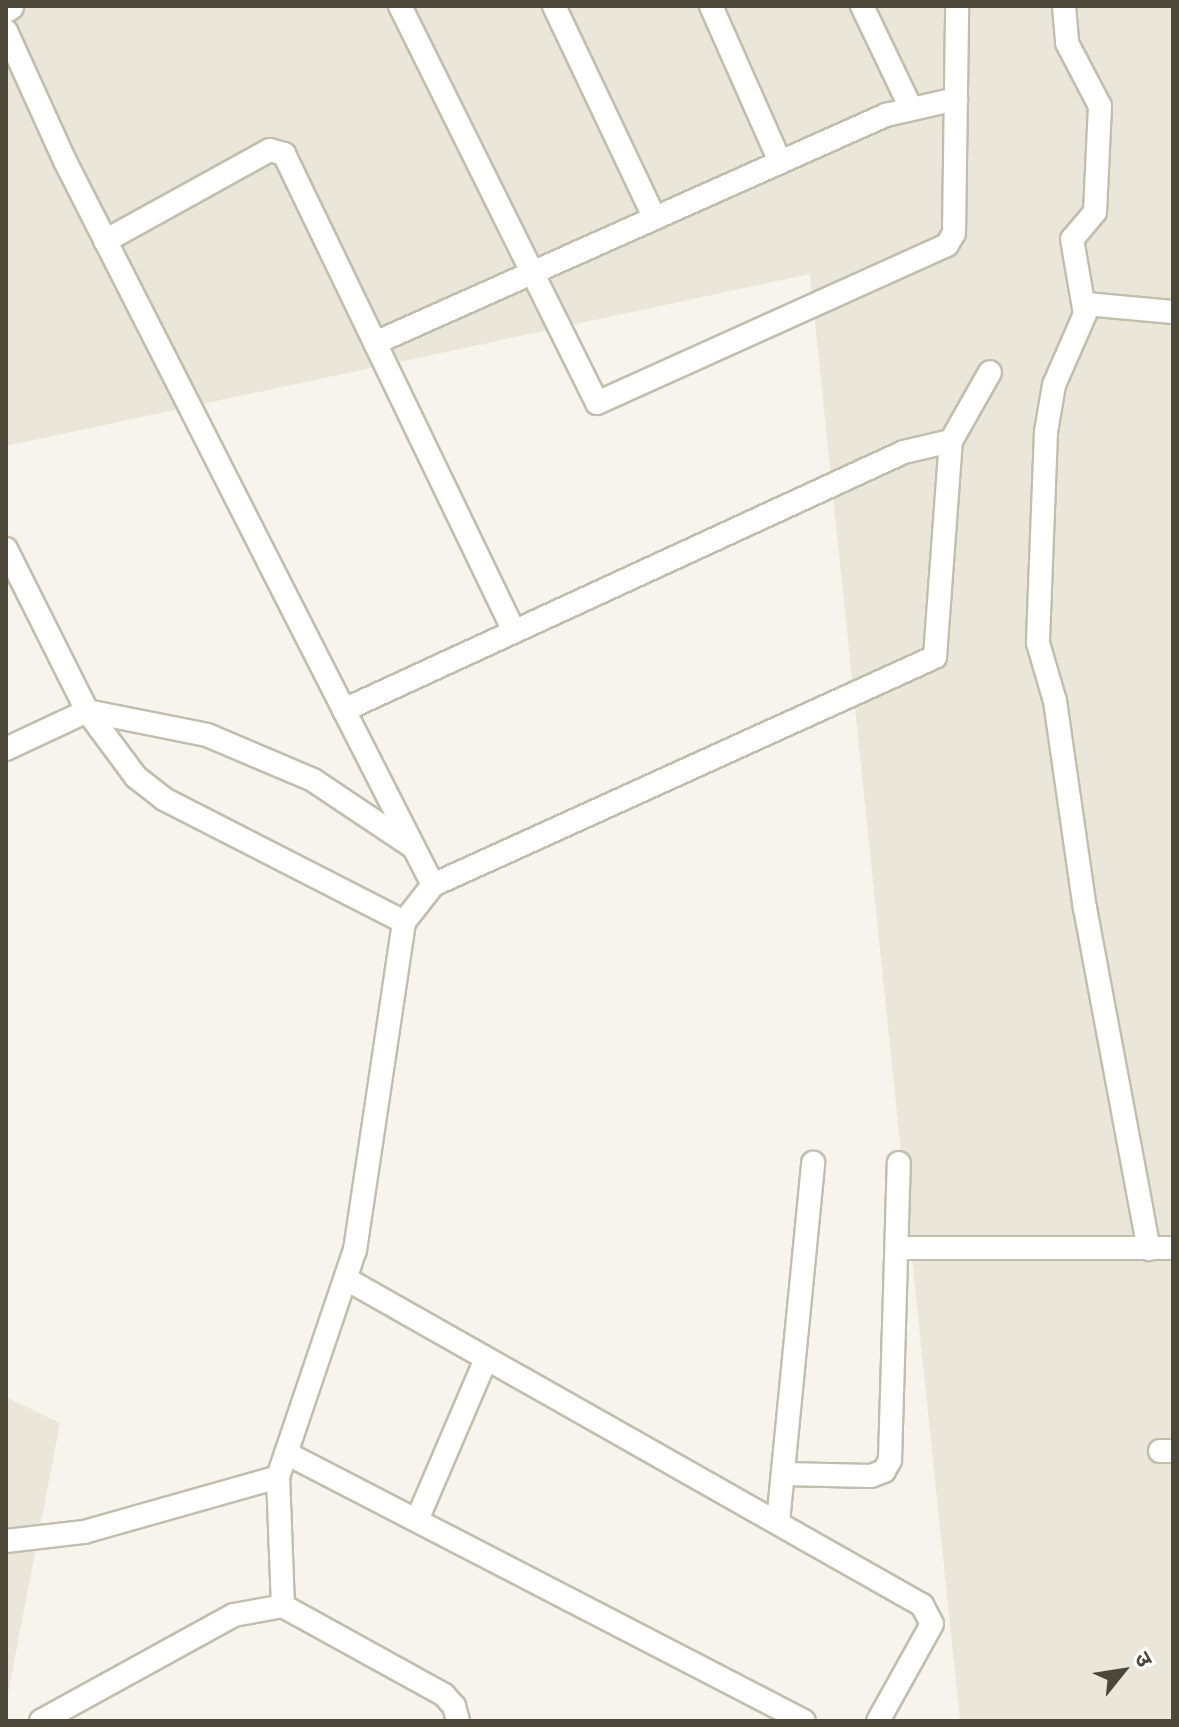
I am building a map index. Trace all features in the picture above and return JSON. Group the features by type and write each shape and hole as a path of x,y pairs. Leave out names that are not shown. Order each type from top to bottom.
{"street":[{"path":"400,6 533,271 591,398 607,403 947,245 954,233 957,6"},
{"path":"554,6 654,217"},
{"path":"711,6 780,162"},
{"path":"862,6 910,106"},
{"path":"1064,6 1067,43 1100,106 1095,212 1072,239 1086,304 1049,408 1038,643 1055,701 1085,908 1149,1249"},
{"path":"6,31 105,241 433,885"},
{"path":"375,343 910,106 956,99"},
{"path":"105,241 278,149 514,631"},
{"path":"1086,304 1173,312"},
{"path":"283,1606 278,1477 348,1280 404,922 433,885 935,657 951,441 990,372"},
{"path":"344,710 904,452 951,441"},
{"path":"6,549 87,711 120,759 164,799 404,922"},
{"path":"6,749 87,711 207,735 263,755 313,780 414,848"},
{"path":"778,1522 813,1163"},
{"path":"784,1474 871,1476 884,1471 890,1460 899,1163"},
{"path":"898,1248 1173,1248"},
{"path":"348,1280 778,1522 929,1613 932,1624 878,1721"},
{"path":"417,1520 486,1359"},
{"path":"286,1453 804,1721"},
{"path":"6,1541 84,1532 278,1477"},
{"path":"41,1721 234,1615 283,1606 444,1695 454,1706 458,1721"}],"shaded area":[{"path":"6,6 1173,6 1173,1721 960,1721 810,274 6,446"},
{"path":"6,1397 60,1423 6,1704"}]}
